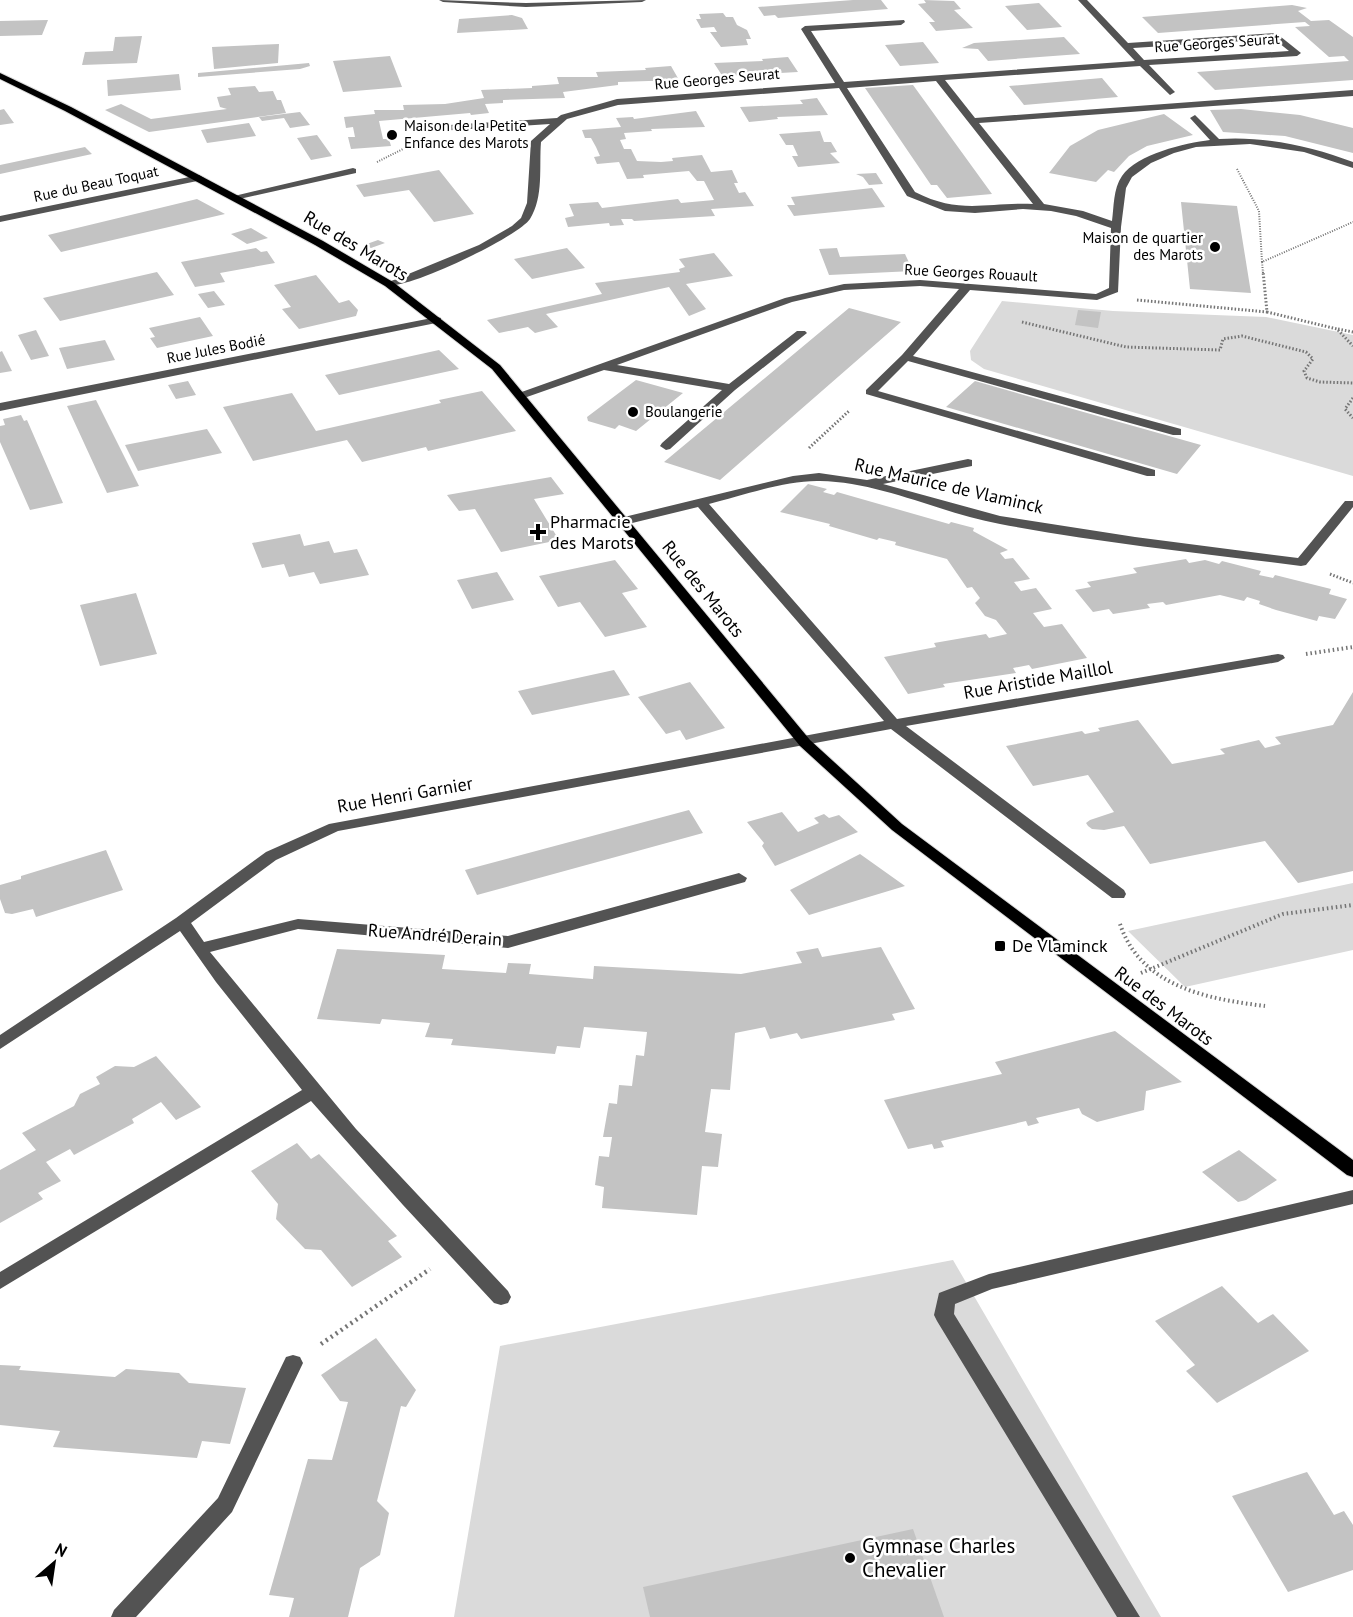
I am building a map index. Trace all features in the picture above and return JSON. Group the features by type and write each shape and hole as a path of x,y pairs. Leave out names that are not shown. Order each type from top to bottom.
{"main road":[{"name":"Rue des Marots","path":"0,76 235,197 389,284 496,367 805,743 906,833 1353,1170"}],"street":[{"path":"442,0 526,4 642,0"},
{"name":"Rue Georges Seurat","path":"1082,0 1142,63"},
{"path":"901,22 805,29 911,194 930,205 956,211 1040,206 1090,215 1116,227"},
{"name":"Rue Georges Seurat","path":"389,284 477,249 525,219 531,205 536,141 560,121 617,102 840,84 1297,53 1276,36 1127,46"},
{"path":"1142,63 1170,92"},
{"path":"938,77 1040,206"},
{"path":"973,122 1353,93"},
{"path":"1195,118 1218,143"},
{"path":"422,129 560,121"},
{"path":"1097,297 1114,290 1116,227 1121,190 1127,176 1155,156 1174,149 1218,143 1252,142 1328,154 1353,165"},
{"path":"235,197 353,171"},
{"name":"Rue du Beau Toquat","path":"0,219 199,178"},
{"name":"Rue Georges Rouault","path":"520,396 789,300 844,287 920,283 1097,297"},
{"path":"968,286 906,357 870,392 1151,473"},
{"name":"Rue Jules Bodié","path":"0,407 437,320"},
{"path":"666,446 731,388 801,333"},
{"path":"906,357 1177,432"},
{"path":"604,366 731,388"},
{"path":"868,484 968,463"},
{"name":"Rue Maurice de Vlaminck","path":"624,521 793,480 819,477 868,484 999,520 1135,541 1301,562 1349,504"},
{"path":"701,502 894,724 1118,894"},
{"name":"Rue Aristide Maillol","path":"805,743 894,724 1278,658"},
{"name":"Rue Henri Garnier","path":"0,1043 182,922 271,856 334,827 805,743"},
{"name":"Rue André Derain","path":"199,949 298,924 508,942 739,878"},
{"path":"182,922 199,949 312,1092 456,1251 501,1297"},
{"path":"0,1281 312,1092"},
{"path":"1129,1617 944,1315 946,1299 989,1281 1353,1197"},
{"path":"122,1617 225,1505 294,1363"}],"path":[{"path":"353,171 370,166 405,147 402,128 422,129"},
{"path":"1218,143 1248,187 1259,211 1267,312"},
{"path":"1262,262 1353,222"},
{"path":"1097,297 1267,312 1353,332"},
{"path":"1016,320 1126,347 1220,350 1223,339 1242,336 1306,352 1313,359 1304,371 1307,378 1320,382 1353,382"},
{"path":"1337,328 1353,346"},
{"path":"793,480 807,449 870,392"},
{"path":"1353,398 1345,409 1353,418"},
{"path":"1278,658 1353,647"},
{"path":"1118,894 1116,912 1125,941 1150,968 1172,986 1188,994 1265,1006"},
{"path":"1136,976 1150,968 1284,914 1353,905"},
{"path":"294,1363 456,1251"}],"shaded area":[{"path":"1002,301 1113,311 1266,317 1353,335 1353,476 984,369 971,360 970,351"},
{"path":"1353,883 1353,950 1185,987 1128,931"},
{"path":"953,1260 1161,1617 454,1617 500,1346"}],"building":[{"path":"881,0 888,9 778,18 775,15 764,16 758,7"},
{"path":"924,0 954,1 961,9 954,10 973,28 936,31 929,22 935,22 918,4 926,3"},
{"path":"1039,3 1062,27 1027,30 1005,6"},
{"path":"1292,5 1307,8 1298,11 1311,21 1329,20 1353,37 1353,80 1215,90 1197,72 1349,61 1344,56 1329,57 1295,27 1310,26 1305,22 1158,33 1142,17"},
{"path":"723,13 726,17 733,17 737,25 747,30 751,39 746,39 748,45 721,47 710,32 717,32 714,27 701,28 696,19 701,19 699,14"},
{"path":"512,15 522,18 528,29 457,33 459,19"},
{"path":"48,20 42,35 0,36 0,21"},
{"path":"142,36 137,63 82,65 85,52 113,51 115,37"},
{"path":"1064,37 1080,54 988,61 978,49 962,48 974,43"},
{"path":"923,42 939,63 900,66 885,45"},
{"path":"279,44 278,63 214,69 212,47"},
{"path":"390,56 402,87 343,92 333,61"},
{"path":"788,57 798,72 780,73 778,70 723,77 714,63 763,61 762,59"},
{"path":"309,63 310,66 300,69 198,77 198,73"},
{"path":"671,66 679,80 618,82 618,85 563,92 565,98 503,100 503,103 485,104 489,113 379,121 383,139 389,139 391,146 351,149 348,137 355,137 353,127 346,128 344,117 375,114 374,110 404,110 403,105 445,104 484,98 481,90 532,88 532,86 559,84 557,77 598,77 596,72 646,70 645,68"},
{"path":"179,74 181,90 108,96 107,80"},
{"path":"1102,78 1118,97 1024,105 1009,86"},
{"path":"913,85 992,194 947,198 937,185 931,185 865,88"},
{"path":"255,86 259,92 273,91 277,100 281,100 286,113 149,132 105,110 121,104 151,119 227,109 220,107 217,97 231,95 228,88"},
{"path":"817,98 828,115 777,117 778,119 749,122 740,107 803,104 800,100"},
{"path":"4,109 14,123 0,125 0,110"},
{"path":"1241,109 1300,115 1353,128 1353,153 1285,136 1223,132 1210,110"},
{"path":"696,111 705,127 651,129 652,131 624,133 626,139 620,140 624,149 631,149 637,161 673,161 672,158 702,155 711,172 732,170 738,183 734,183 739,193 745,192 754,206 711,209 715,216 634,221 621,219 624,225 610,226 609,223 568,227 565,218 574,216 569,204 598,202 602,208 678,199 681,203 714,200 704,181 697,181 689,171 643,175 644,178 627,179 619,162 597,164 594,157 600,156 591,138 585,138 582,130 621,127 616,118 633,117 634,119"},
{"path":"300,112 310,125 290,128 284,118 262,121 259,117"},
{"path":"1164,114 1193,135 1147,146 1129,156 1114,172 1108,170 1096,182 1049,173 1070,146 1098,130"},
{"path":"249,123 256,136 207,143 201,130"},
{"path":"820,131 824,142 831,142 837,152 830,153 840,163 798,167 792,156 798,156 793,145 786,145 779,134"},
{"path":"317,135 332,156 311,160 297,138"},
{"path":"85,147 92,154 0,174 0,165"},
{"path":"439,170 474,214 434,222 409,190 364,197 356,185"},
{"path":"876,173 883,184 869,185 863,177 856,174"},
{"path":"872,188 885,207 794,216 787,205 795,205 791,197"},
{"path":"197,199 225,214 61,252 48,235"},
{"name":"Maison de quartier des Marots","path":"1181,202 1237,206 1251,293 1190,289"},
{"path":"251,228 268,238 247,244 231,234"},
{"path":"378,240 385,243 371,248 364,245"},
{"path":"256,248 261,252 267,251 275,263 220,273 225,282 195,287 181,262"},
{"path":"567,248 585,268 532,279 514,259"},
{"path":"837,248 840,257 905,254 913,271 829,275 819,249"},
{"path":"714,253 733,276 686,284 706,309 689,316 669,287 546,314 558,327 535,333 528,327 499,333 487,320 602,294 595,283 680,272 679,269 685,267 679,259"},
{"path":"157,272 174,295 60,321 43,298"},
{"path":"316,275 339,303 349,300 358,310 356,316 299,329 282,309 291,307 274,285"},
{"path":"214,291 225,305 208,308 198,294"},
{"path":"849,308 901,322 720,480 664,462"},
{"path":"1078,310 1101,312 1098,328 1075,325"},
{"path":"200,317 213,336 157,348 150,338 155,337 149,328"},
{"path":"36,330 49,356 31,360 18,335"},
{"path":"105,340 115,360 67,369 59,348"},
{"path":"439,350 459,369 339,395 325,375"},
{"path":"2,351 12,371 0,373 0,352"},
{"path":"636,380 683,393 636,431 619,425 615,429 588,421 587,417"},
{"path":"188,381 196,395 176,399 168,385"},
{"path":"975,381 1201,445 1177,474 946,407"},
{"path":"482,391 516,431 428,451 426,447 362,462 347,440 253,461 223,407 292,393 316,431 441,403 439,400"},
{"path":"96,400 139,486 107,493 67,406"},
{"path":"21,415 24,421 27,420 63,503 30,510 0,442 0,426 5,425 3,419"},
{"path":"207,429 222,453 138,471 125,445"},
{"path":"551,477 564,494 534,499 559,540 501,552 475,509 459,511 447,495"},
{"path":"808,484 827,489 823,492 834,495 837,492 949,524 951,522 974,528 973,531 1008,550 1000,553 1005,559 1013,558 1030,579 1014,582 1021,591 1036,588 1052,609 1033,613 1044,627 1062,624 1087,658 1032,669 1029,665 1013,668 1016,673 943,684 945,687 908,694 884,657 936,647 934,643 986,634 989,638 1007,634 996,620 985,616 975,603 980,598 972,587 967,588 947,559 895,545 896,542 879,538 877,540 829,526 830,524 780,512"},
{"path":"300,534 304,546 329,541 334,553 357,549 369,575 320,584 314,572 289,577 284,564 262,568 252,543"},
{"path":"1186,559 1189,563 1205,560 1219,564 1222,561 1261,571 1259,575 1273,578 1275,575 1331,589 1329,594 1347,599 1335,619 1319,616 1317,621 1276,610 1247,597 1244,601 1220,595 1166,605 1163,602 1147,604 1150,608 1113,614 1109,609 1093,612 1075,590 1091,587 1087,582 1137,573 1133,568"},
{"path":"615,560 638,589 622,593 647,627 605,637 580,602 558,607 539,576"},
{"path":"497,572 514,600 472,609 457,580"},
{"path":"136,593 157,654 100,666 80,605"},
{"path":"614,670 630,695 532,715 518,691"},
{"path":"690,682 725,728 686,740 680,730 666,734 638,697"},
{"path":"1353,692 1353,871 1298,883 1265,841 1150,864 1124,826 1104,830 1092,829 1088,826 1086,823 1090,820 1114,812 1088,775 1033,786 1006,746 1082,731 1085,734 1100,731 1098,728 1138,720 1172,764 1225,754 1220,749 1259,740 1265,748 1281,744 1275,737 1333,725"},
{"path":"689,810 703,833 477,895 465,870"},
{"path":"782,812 798,832 819,823 814,818 824,814 829,818 839,815 858,832 775,866 762,846 764,843 747,822"},
{"path":"106,850 123,890 36,917 33,909 12,914 5,913 0,899 0,885 21,879 21,876"},
{"path":"860,854 905,886 809,915 790,890"},
{"path":"881,947 915,1009 892,1014 895,1020 801,1039 797,1033 770,1039 765,1027 735,1033 730,1090 711,1089 705,1132 722,1134 718,1167 702,1166 697,1215 602,1208 604,1187 595,1185 599,1156 609,1157 612,1137 603,1137 609,1103 617,1104 619,1085 632,1086 636,1055 644,1056 647,1032 584,1027 580,1048 557,1046 555,1054 451,1045 453,1039 425,1037 430,1023 382,1019 380,1024 317,1019 337,949 445,955 442,969 506,973 508,963 531,964 529,974 593,979 594,966 741,974 802,963 796,952 818,948 822,957"},
{"path":"1115,1031 1182,1082 1146,1091 1144,1110 1097,1122 1082,1114 1079,1108 1036,1118 1039,1123 1028,1126 1026,1121 941,1141 944,1147 934,1149 932,1144 908,1149 884,1100 1002,1074 995,1062"},
{"path":"156,1056 201,1107 176,1120 161,1102 132,1119 134,1123 74,1155 70,1149 46,1162 61,1181 38,1193 43,1199 0,1223 0,1170 36,1150 22,1133 74,1106 80,1094 100,1084 96,1077 115,1066 134,1067"},
{"path":"297,1143 311,1159 319,1154 397,1236 388,1241 402,1257 352,1287 321,1250 305,1249 276,1219 278,1204 251,1171"},
{"path":"1239,1150 1277,1180 1246,1200 1238,1202 1202,1172"},
{"path":"1222,1286 1258,1323 1273,1314 1309,1351 1217,1403 1186,1371 1195,1365 1155,1321"},
{"path":"376,1338 416,1390 406,1407 401,1406 377,1501 389,1513 380,1555 360,1568 348,1617 289,1617 294,1598 269,1595 308,1459 332,1460 348,1402 340,1401 321,1375"},
{"path":"0,1365 21,1366 19,1370 115,1377 126,1369 179,1373 189,1383 246,1388 230,1444 202,1441 197,1458 53,1447 60,1431 0,1425"},
{"path":"1307,1472 1334,1515 1344,1511 1353,1525 1353,1570 1288,1592 1232,1496"},
{"name":"Gymnase Charles Chevalier","path":"913,1529 944,1617 650,1617 643,1587"}],"place":[{"name":"Maison de la Petite Enfance des Marots","path":"392,135"},
{"name":"Maison de quartier des Marots","path":"1215,247"},
{"name":"Boulangerie","path":"633,412"},
{"name":"Pharmacie des Marots","path":"538,532"},
{"name":"De Vlaminck","path":"1000,946"},
{"name":"Gymnase Charles Chevalier","path":"850,1558"}]}
